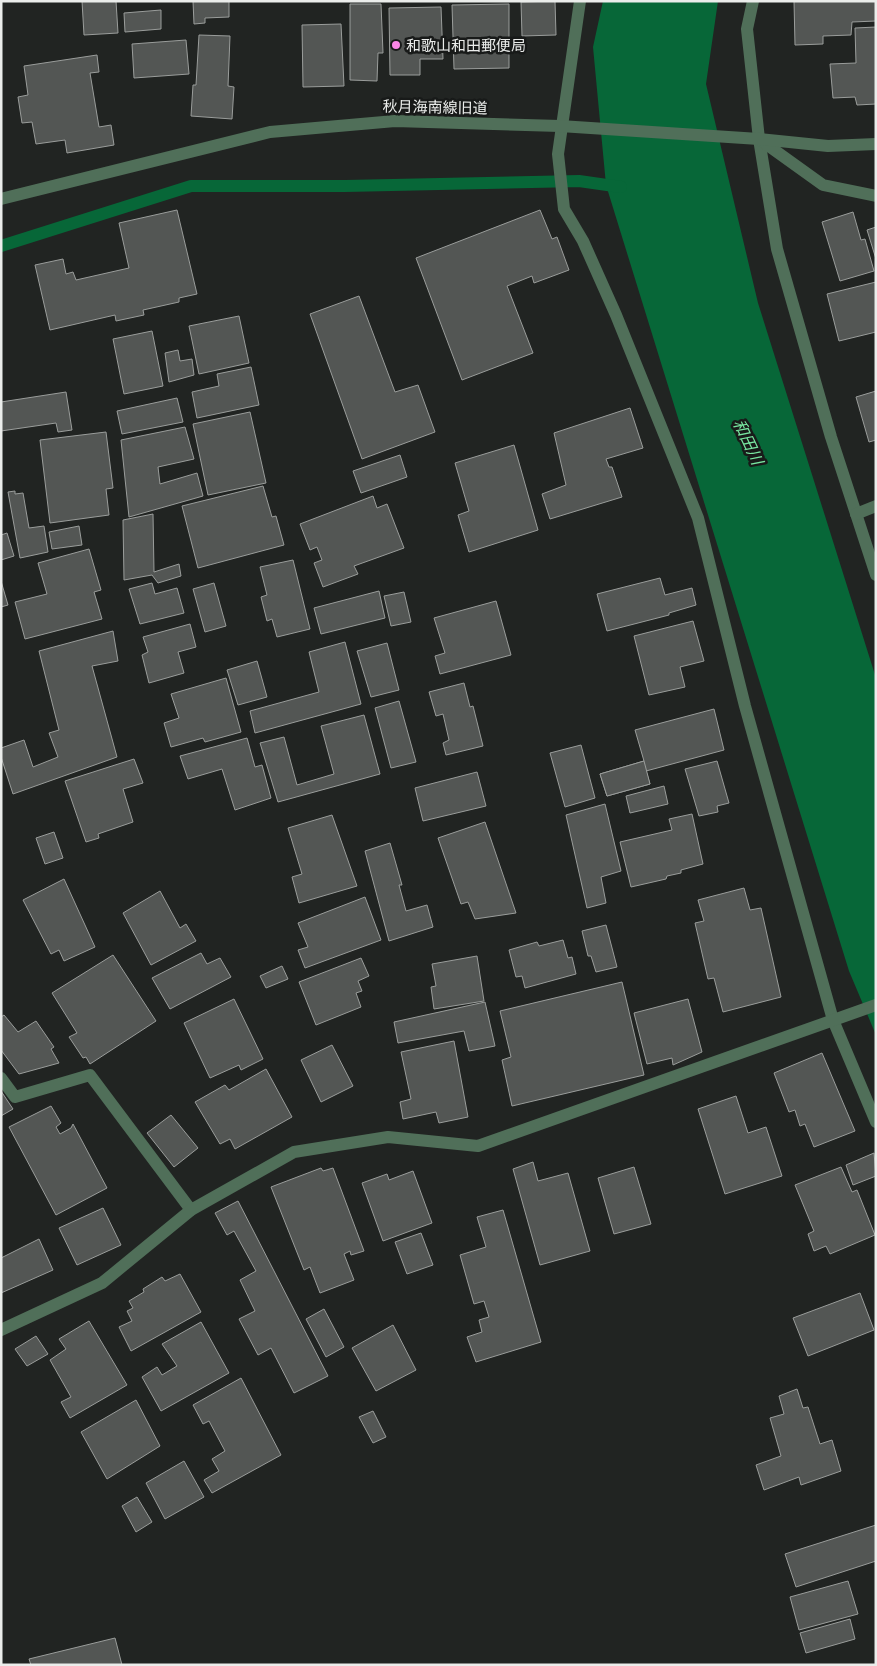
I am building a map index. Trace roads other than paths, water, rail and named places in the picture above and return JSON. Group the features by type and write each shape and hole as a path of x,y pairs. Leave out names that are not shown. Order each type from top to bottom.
{"street":[{"path":"580,1 560,126 558,154 564,209 583,241 609,299 698,518 745,706 833,1020 876,1122"},
{"path":"753,1 747,29 759,139 777,249 876,575"},
{"name":"秋月海南線旧道","path":"1,199 270,132 395,121 560,126 759,139 828,146 876,144"},
{"path":"759,139 822,185 876,196"},
{"path":"856,514 876,506"},
{"path":"1,1330 102,1284 191,1210 294,1152 388,1136 478,1146 876,1005"},
{"path":"1,1078 15,1097 90,1075 191,1210"}],"water":[{"name":"和田川","path":"603,1 718,1 706,84 758,303 876,678 876,1035 849,971 606,185 593,47"}],"waterway":[{"path":"1,246 191,186 345,186 579,181 621,187"}],"place":[{"name":"和歌山和田郵便局","path":"396,45"}]}
